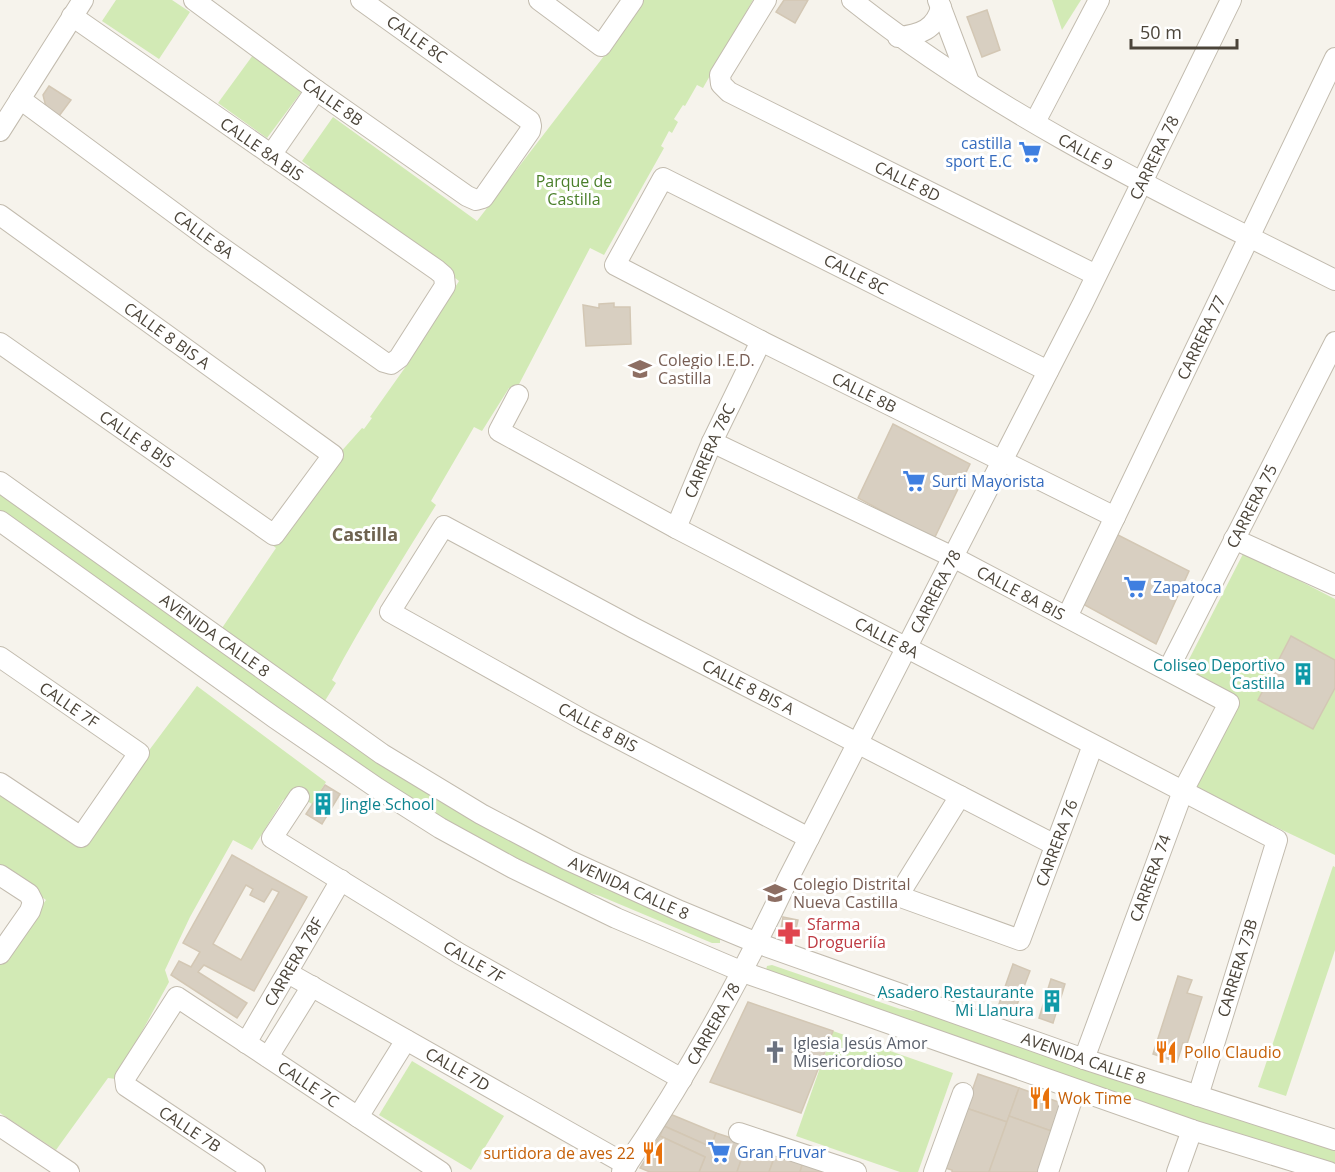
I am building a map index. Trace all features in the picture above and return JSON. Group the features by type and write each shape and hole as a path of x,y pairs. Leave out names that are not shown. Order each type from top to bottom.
{"street":[{"name":"CALLE 8B","path":"194,0 316,90 467,196 476,200"},
{"name":"CALLE 8C","path":"361,0 530,121 530,131 483,198 476,200"},
{"path":"539,0 601,46 633,0"},
{"name":"CALLE 8D","path":"766,0 720,75 721,84 729,92 1096,275"},
{"name":"CALLE 9","path":"852,0 898,37 1035,122 1142,182 1335,280"},
{"path":"1035,122 1099,0"},
{"name":"CARRERA 78","path":"624,1169 682,1079 743,972 1048,371 1231,0"},
{"path":"898,37 914,35 929,28 939,15 940,3"},
{"path":"940,3 969,82"},
{"path":"0,131 78,8"},
{"name":"CALLE 8A BIS","path":"78,8 270,155 437,270 444,276 445,286"},
{"name":"CARRERA 77","path":"1067,617 1335,58"},
{"path":"270,155 316,90"},
{"name":"CALLE 8A","path":"20,99 210,240 384,362 391,364 399,358 445,286"},
{"name":"CALLE 8C","path":"615,265 663,178 1048,371"},
{"name":"CALLE 8 BIS A","path":"0,215 333,455 274,535"},
{"name":"CALLE 8B","path":"615,265 761,341 1115,517"},
{"name":"CARRERA 78C","path":"676,528 712,442 761,341"},
{"name":"CARRERA 75","path":"1168,670 1335,342"},
{"name":"CALLE 8 BIS","path":"0,343 274,535"},
{"name":"CALLE 8A","path":"518,395 499,431 676,528 906,649 1277,840"},
{"name":"CALLE 8A BIS","path":"712,442 953,557 1229,703"},
{"name":"AVENIDA CALLE 8","path":"0,482 382,754 440,790 568,860 757,943 1084,1059 1335,1140"},
{"name":"AVENIDA CALLE 8","path":"0,521 275,718 421,816 513,868 616,918 743,972 1192,1130 1329,1172"},
{"name":"CALLE 8 BIS A","path":"444,526 634,628 1055,845"},
{"name":"CALLE 8 BIS","path":"444,526 390,612 585,721 809,838"},
{"path":"1234,539 1335,585"},
{"name":"CALLE 7F","path":"0,657 139,753 81,837 0,783"},
{"name":"CARRERA 74","path":"1084,1059 1183,791 1229,703"},
{"name":"CARRERA 76","path":"960,796 898,896 1020,940 1093,745"},
{"name":"CALLE 7F","path":"299,796 272,838 460,954 682,1079"},
{"name":"CARRERA 73B","path":"1198,1096 1277,840"},
{"path":"0,875 29,894 33,902 30,911 0,954"},
{"name":"CARRERA 78F","path":"246,1043 341,880"},
{"name":"CALLE 7D","path":"288,973 624,1169"},
{"path":"268,1057 312,986"},
{"name":"CALLE 7C","path":"126,1086 125,1078 177,997 441,1172"},
{"path":"358,1117 406,1040"},
{"name":"CALLE 7B","path":"126,1086 255,1172"},
{"path":"1048,1172 1075,1090"},
{"path":"934,1172 963,1093"},
{"path":"1177,1172 1192,1130"},
{"path":"739,1133 854,1172"},
{"path":"3,1134 69,1172"}],"green space":[{"path":"116,0 172,0 190,12 159,59 102,21"},
{"name":"Parque de Castilla","path":"635,0 753,0 703,88 697,85 685,106 683,105 674,119 678,122 672,133 669,131 661,146 664,148 604,255 590,248 516,390 509,388 482,431 474,427 431,501 436,505 382,592 332,680 336,683 323,704 220,631 276,548 271,544 338,455 372,418 370,417 409,362 459,281 308,169 310,167 302,161 333,117 477,221 604,56 599,51"},
{"path":"1052,0 1081,0 1062,30"},
{"path":"253,55 302,91 267,138 218,103"},
{"path":"0,491 345,737 720,937 720,943 712,943 600,896 567,886 533,870 394,791 0,513"},
{"path":"1244,552 1335,599 1335,855 1195,789 1239,701 1183,671"},
{"path":"197,686 326,782 312,804 297,795 283,800 252,850 233,840 190,917 165,970 169,982 116,1079 108,1078 56,1150 0,1113 0,964 46,900 0,866 0,792 80,843"},
{"path":"1333,866 1335,867 1335,950 1286,1096 1258,1087"},
{"path":"772,965 900,1009 925,1012 1335,1147 1335,1167 1201,1125 766,970 767,966"},
{"path":"833,1031 953,1073 918,1172 900,1172 796,1136"},
{"path":"412,1061 504,1116 471,1170 379,1115"}],"building":[{"path":"784,0 808,0 795,23 776,12"},
{"path":"987,10 1000,50 982,57 967,17"},
{"path":"49,86 71,100 59,116 46,107 43,95"},
{"path":"614,303 614,307 630,307 631,344 586,346 583,305 599,308 599,304"},
{"name":"Surti Mayorista","path":"893,424 970,464 934,539 858,498"},
{"name":"Zapatoca","path":"1114,533 1189,571 1156,644 1081,603"},
{"name":"Coliseo Deportivo Castilla","path":"1291,636 1335,660 1335,688 1313,729 1258,700"},
{"name":"Jingle School","path":"325,785 340,794 322,824 306,814"},
{"path":"232,855 307,897 254,991 204,965 198,972 247,1003 237,1018 171,975 179,961 191,967 200,952 183,943","holes":["246,885 253,889 250,895 264,902 272,889 279,892 241,960 213,944"]},
{"name":"Sfarma Drogueriía","path":"783,917 798,920 793,942 785,937 781,929"},
{"path":"1013,964 1030,971 1015,1010 999,1004"},
{"path":"1178,976 1192,980 1187,993 1202,997 1187,1044 1183,1043 1177,1062 1153,1054"},
{"name":"Asadero Restaurante Mi Llanura","path":"1051,979 1065,984 1053,1023 1039,1018"},
{"name":"Iglesia Jesús Amor Misericordioso","path":"748,1002 833,1031 801,1113 710,1082"},
{"path":"978,1074 1019,1088 1007,1122 966,1108"},
{"path":"1019,1088 1064,1104 1054,1132 1009,1116"},
{"path":"966,1108 1007,1122 989,1172 952,1172 945,1168"},
{"path":"670,1114 716,1133 711,1147 664,1126"},
{"path":"1009,1116 1054,1132 1038,1172 989,1172"},
{"name":"Gran Fruvar","path":"664,1126 711,1147 716,1133 747,1143 737,1172 699,1172 705,1157 660,1136"},
{"path":"660,1136 705,1157 699,1172 650,1172 640,1168"},
{"path":"747,1143 776,1153 769,1172 737,1172"},
{"path":"776,1153 803,1162 800,1172 769,1172"},
{"path":"803,1162 824,1169 823,1172 800,1172"}],"place":[{"name":"castilla sport E.C","path":"1030,152"},
{"name":"Colegio I.E.D. Castilla","path":"640,369"},
{"name":"Surti Mayorista","path":"914,481"},
{"name":"Zapatoca","path":"1135,587"},
{"name":"Coliseo Deportivo Castilla","path":"1303,674"},
{"name":"Jingle School","path":"323,804"},
{"name":"Colegio Distrital Nueva Castilla","path":"775,893"},
{"name":"Sfarma Drogueriía","path":"789,933"},
{"name":"Asadero Restaurante Mi Llanura","path":"1052,1001"},
{"name":"Iglesia Jesús Amor Misericordioso","path":"775,1052"},
{"name":"Pollo Claudio","path":"1166,1052"},
{"name":"Wok Time","path":"1040,1098"},
{"name":"Gran Fruvar","path":"719,1152"},
{"name":"surtidora de aves 22","path":"653,1153"}],"district":[{"name":"Castilla","path":"365,535"}]}
